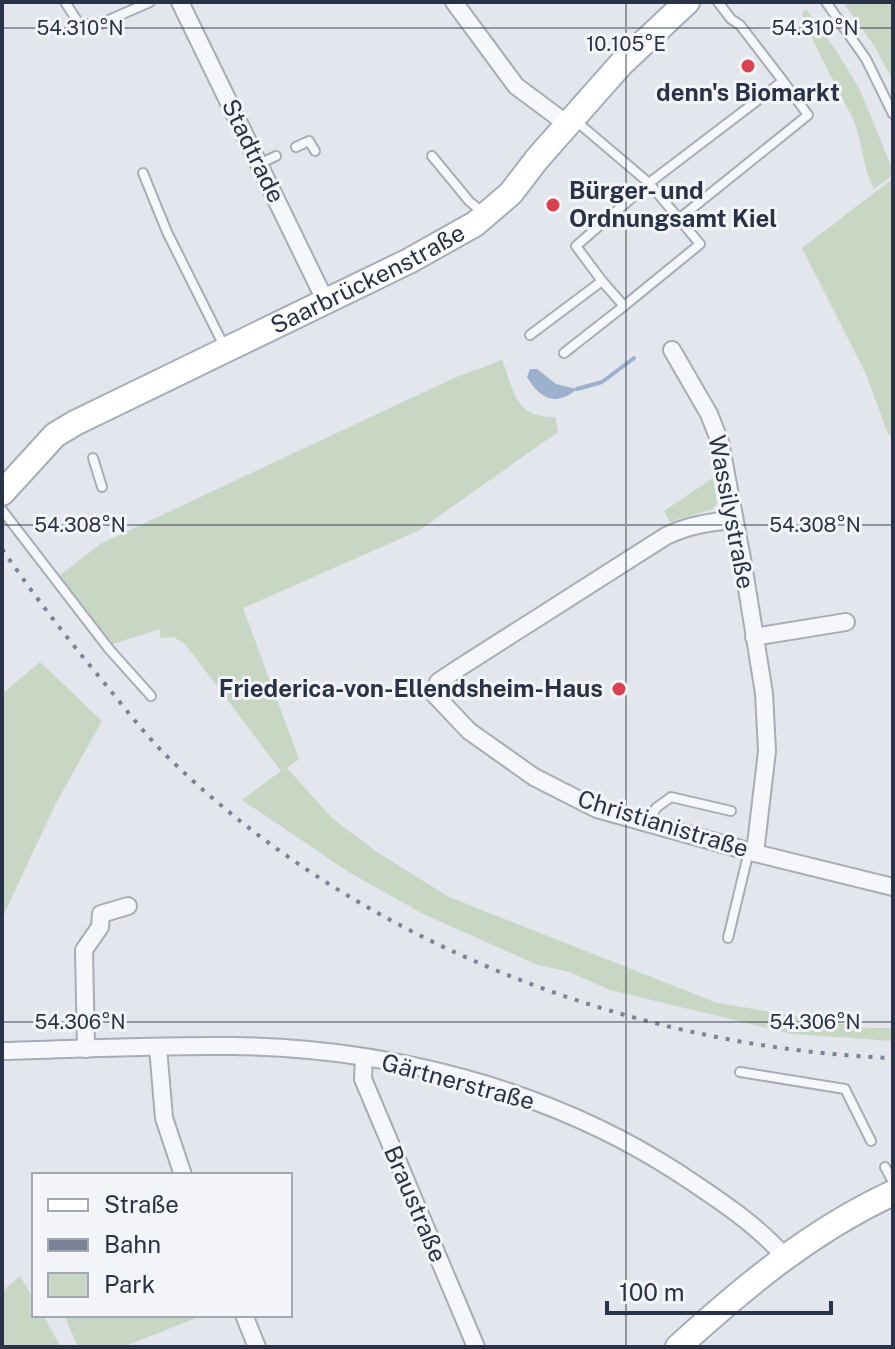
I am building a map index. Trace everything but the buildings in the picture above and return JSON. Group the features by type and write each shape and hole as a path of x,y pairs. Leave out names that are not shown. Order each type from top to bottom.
{"street":[{"name":"Stadtrade","path":"180,2 325,300"},
{"path":"454,2 516,86 570,121"},
{"name":"Saarbrückenstraße","path":"3,494 55,435 77,427 226,348 409,261 487,216 511,193 636,48 687,2"},
{"name":"Wassilystraße","path":"672,350 709,414 720,442 764,693 767,751 752,852"},
{"name":"Christianistraße","path":"734,520 683,527 666,536 438,682 434,694 469,731 534,777 597,809 893,887"},
{"path":"754,637 846,622"},
{"path":"86,1049 84,950 100,927 101,914 128,906"},
{"name":"Gärtnerstraße","path":"2,1051 234,1046 298,1049 401,1063 479,1082 546,1105 642,1150 711,1195 769,1239 784,1256"},
{"path":"158,1047 164,1118 182,1173"},
{"name":"Braustraße","path":"364,1058 363,1079 476,1347"},
{"path":"678,1347 784,1256 893,1193"},
{"path":"245,1317 257,1347"}],"lane":[{"path":"65,2 78,22 95,26 150,2"},
{"path":"680,218 808,115 740,25 718,2"},
{"path":"826,2 866,59 893,114"},
{"path":"624,306 576,246 649,183 783,81"},
{"path":"564,353 700,244 649,183 570,121"},
{"path":"296,147 309,141 315,151"},
{"path":"259,164 276,156"},
{"path":"432,156 469,201 487,216"},
{"path":"143,173 167,232 226,348"},
{"path":"530,335 602,281"},
{"path":"93,458 102,487"},
{"path":"3,494 109,649 151,696"},
{"path":"649,823 656,808 671,797 731,811"},
{"path":"728,938 752,852"},
{"path":"740,1072 845,1089 871,1141"},
{"path":"885,1167 893,1182"}],"green space":[{"path":"843,2 893,2 893,81 875,47"},
{"path":"806,9 860,90 893,171 893,175 874,189 853,119 807,27 802,13"},
{"path":"890,181 893,186 893,441 866,374 802,248"},
{"path":"502,360 518,401 532,413 555,417 558,432 418,531 243,608 299,759 287,768 332,818 377,852 449,897 717,1003 867,1028 893,1028 893,1041 792,1034 610,990 569,972 538,965 423,914 347,871 242,800 281,771 185,644 173,637 160,638 160,629 110,645 58,577 100,544 454,378"},
{"path":"713,478 717,503 713,509 670,522 664,511"},
{"path":"40,662 102,721 56,803 3,916 2,694"},
{"path":"20,1276 32,1297 32,1317 44,1317 61,1347 2,1347 2,1292"},
{"path":"65,1317 194,1317 123,1347 78,1347"}],"water":[{"path":"530,369 537,369 556,384 577,389 562,398 549,398 537,391 527,377"}],"waterway":[{"path":"577,389 602,382 634,358"}],"railway":[{"path":"2,549 75,647 166,755 250,829 331,885 417,934 508,975 602,1008 699,1033 796,1050 893,1058"}],"place":[{"name":"denn's Biomarkt","path":"748,66"},
{"name":"Bürger- und Ordnungsamt Kiel","path":"553,205"},
{"name":"Friederica-von-Ellendsheim-Haus","path":"619,689"}]}
